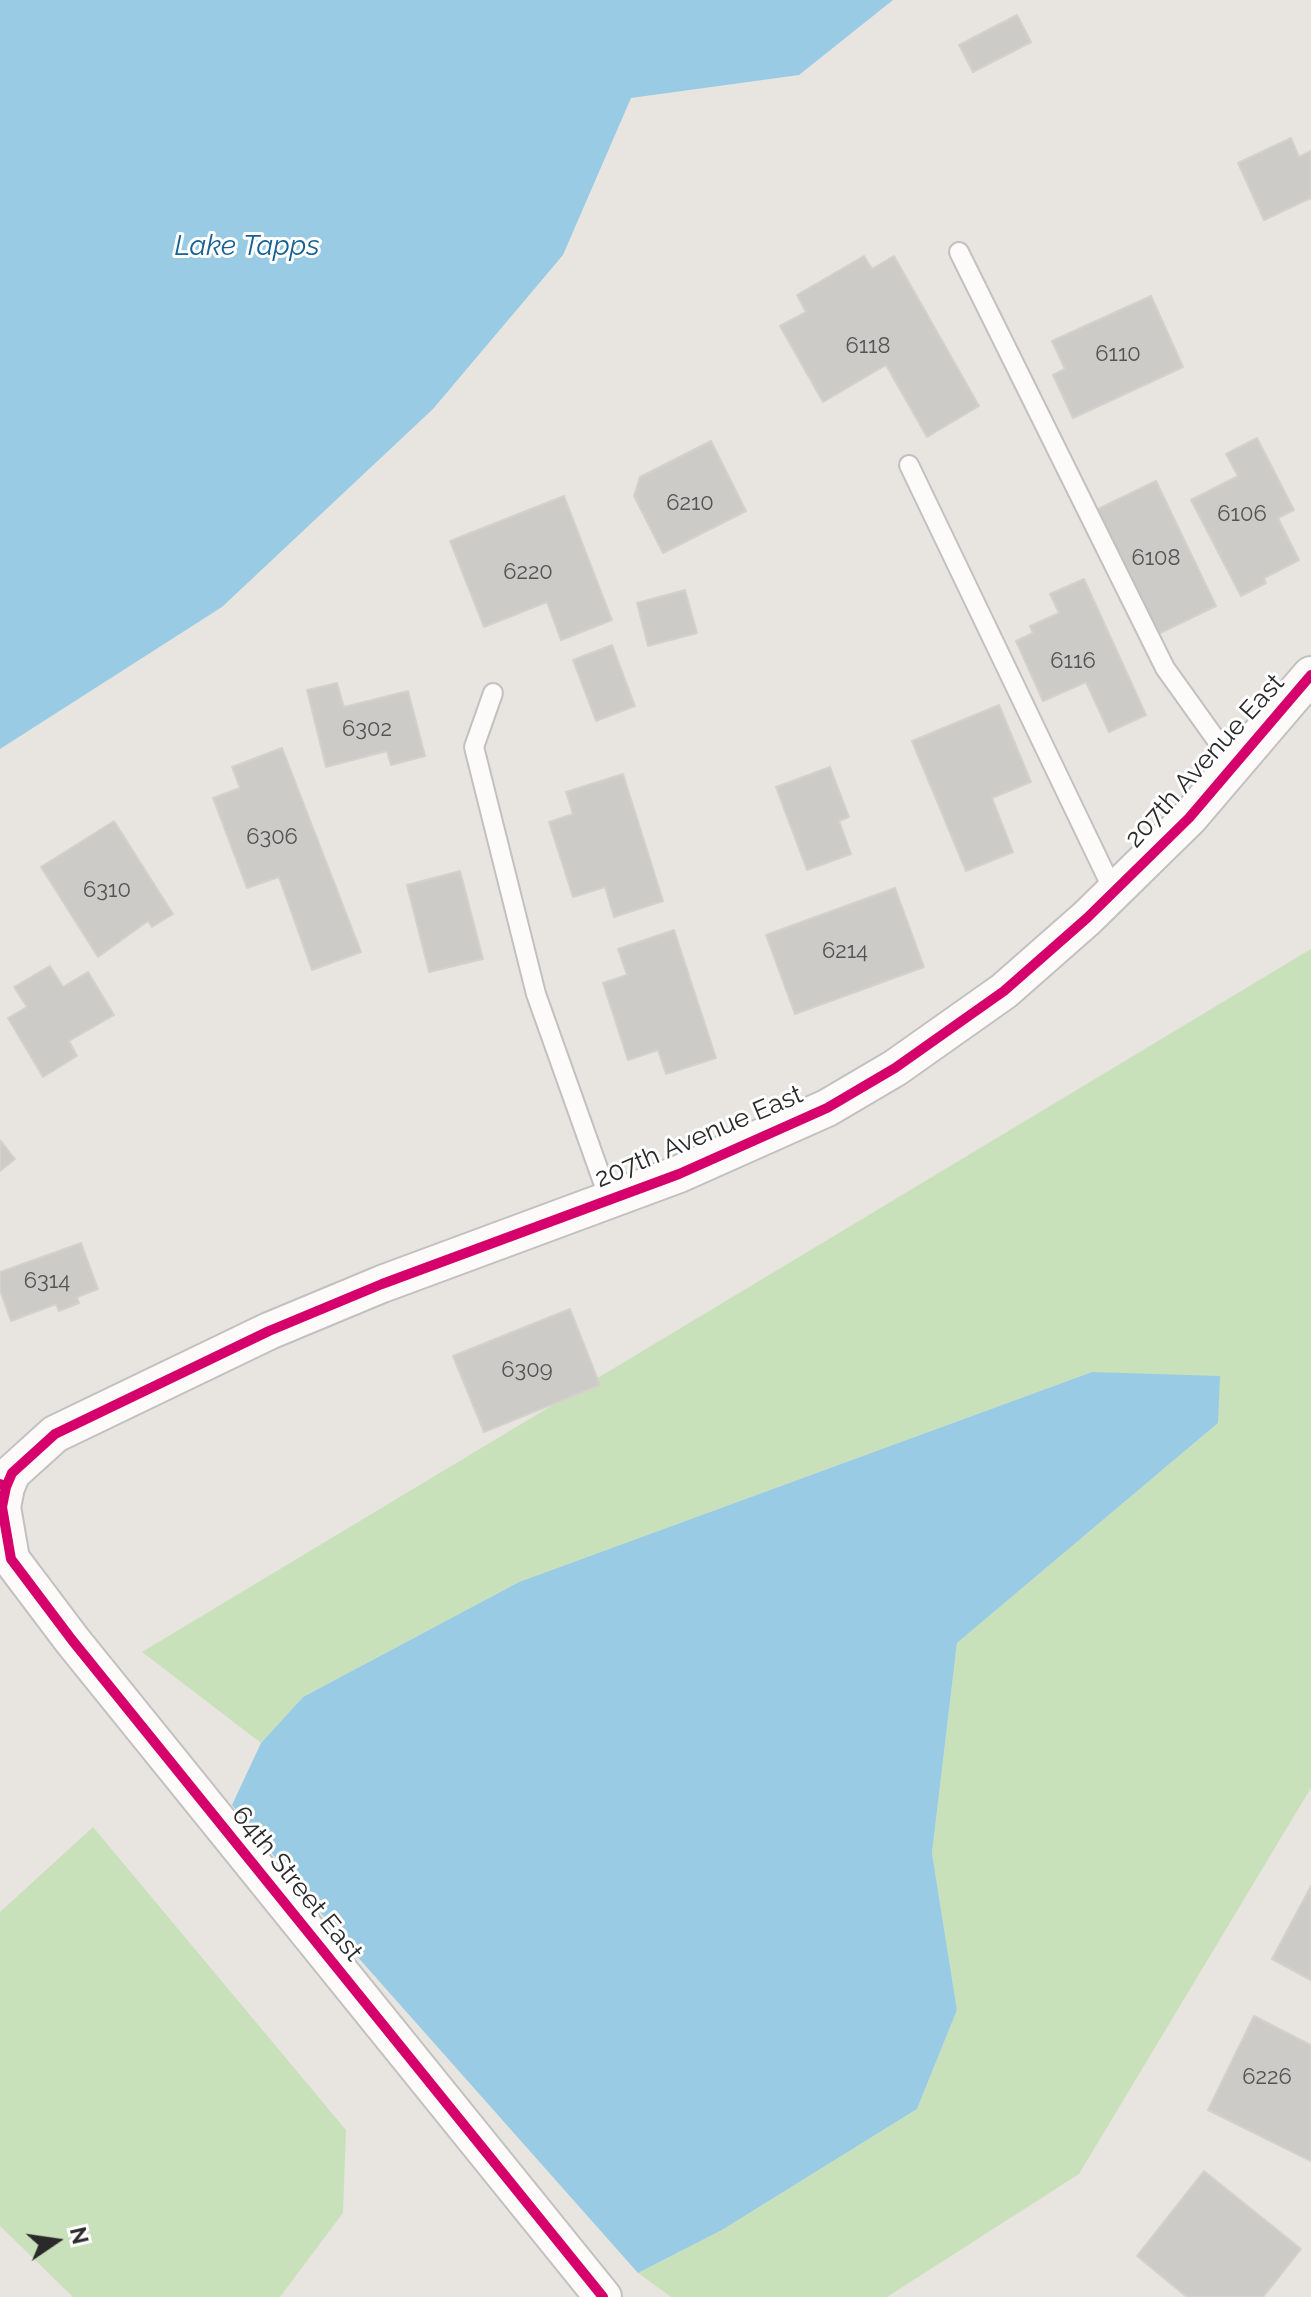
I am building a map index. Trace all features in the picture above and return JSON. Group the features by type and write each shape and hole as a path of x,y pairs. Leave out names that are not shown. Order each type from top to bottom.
{"street":[{"name":"207th Avenue East","path":"3,1486 12,1473 55,1434 257,1337 382,1284 679,1174 827,1108 895,1068 1004,991 1114,892 1235,766 1311,675"},
{"name":"64th Street East","path":"3,1486 2,1507 11,1559 72,1640 603,2297"}],"lane":[{"path":"959,252 1165,668 1235,766"},
{"path":"909,465 1114,892"},
{"path":"493,693 474,747 536,994 609,1199"}],"green space":[{"path":"1311,949 1311,1788 1079,2174 887,2297 671,2297 638,2273 722,2230 917,2109 957,2010 932,1853 957,1643 1218,1423 1092,1372 519,1582 303,1697 261,1743 142,1652"},
{"path":"93,1827 346,2130 343,2213 280,2297 73,2297 0,2226 0,1912"}],"water":[{"name":"Lake Tapps","path":"0,0 893,0 799,75 631,98 563,255 433,409 222,607 0,749"},
{"path":"1092,1372 1220,1376 1218,1423 957,1643 932,1853 957,2010 917,2109 722,2230 638,2273 355,1954 232,1805 261,1743 303,1697 519,1582"}],"building":[{"path":"1017,15 1031,42 973,72 959,45"},
{"path":"1291,138 1299,157 1311,151 1311,198 1264,220 1238,163"},
{"path":"864,256 872,269 894,256 979,406 927,437 886,365 823,402 780,326 806,312 797,295"},
{"path":"1151,296 1183,367 1073,418 1053,375 1065,369 1052,341"},
{"path":"1257,438 1294,510 1278,518 1299,560 1264,578 1266,583 1241,596 1191,500 1238,476 1226,454"},
{"path":"711,441 746,511 663,553 634,496 640,477"},
{"path":"1156,481 1216,606 1156,635 1096,510"},
{"path":"564,496 612,620 561,640 547,602 484,627 450,541"},
{"path":"1084,579 1146,715 1109,732 1086,682 1043,701 1016,641 1033,633 1030,626 1059,613 1050,594"},
{"path":"685,590 697,633 648,646 637,603"},
{"path":"612,645 635,706 596,721 573,660"},
{"path":"337,683 344,707 408,691 425,756 391,765 387,751 326,767 307,690"},
{"path":"999,705 1031,782 992,798 1013,852 966,871 912,741"},
{"path":"282,748 361,952 312,970 279,877 247,888 213,798 240,788 232,767"},
{"path":"830,767 849,817 839,821 851,854 807,870 776,787"},
{"path":"623,774 663,901 614,917 605,887 573,897 549,822 573,814 566,792"},
{"path":"114,821 173,914 152,927 148,921 98,957 41,867"},
{"path":"460,871 483,959 429,972 407,885"},
{"path":"895,888 924,967 795,1014 766,935"},
{"path":"674,930 716,1058 666,1074 658,1050 628,1060 603,983 627,975 618,949"},
{"path":"50,966 63,987 88,972 114,1015 69,1041 77,1056 43,1077 8,1018 27,1007 14,987"},
{"path":"0,1140 15,1159 0,1171"},
{"path":"81,1243 98,1289 77,1297 79,1303 59,1311 56,1304 11,1321 0,1290 0,1272"},
{"path":"570,1309 600,1385 484,1432 453,1356"},
{"path":"1311,1886 1311,1980 1272,1959"},
{"path":"1254,2016 1311,2045 1311,2161 1208,2110"},
{"path":"1204,2171 1301,2249 1263,2297 1187,2297 1137,2256"}],"cycle path":[{"path":"6,1487 12,1473 55,1434 269,1331 382,1284 679,1174 827,1108 895,1068 1004,991 1087,918 1189,818 1311,675"},
{"path":"0,1484 6,1487 2,1507 11,1559 72,1640 603,2297"}]}
